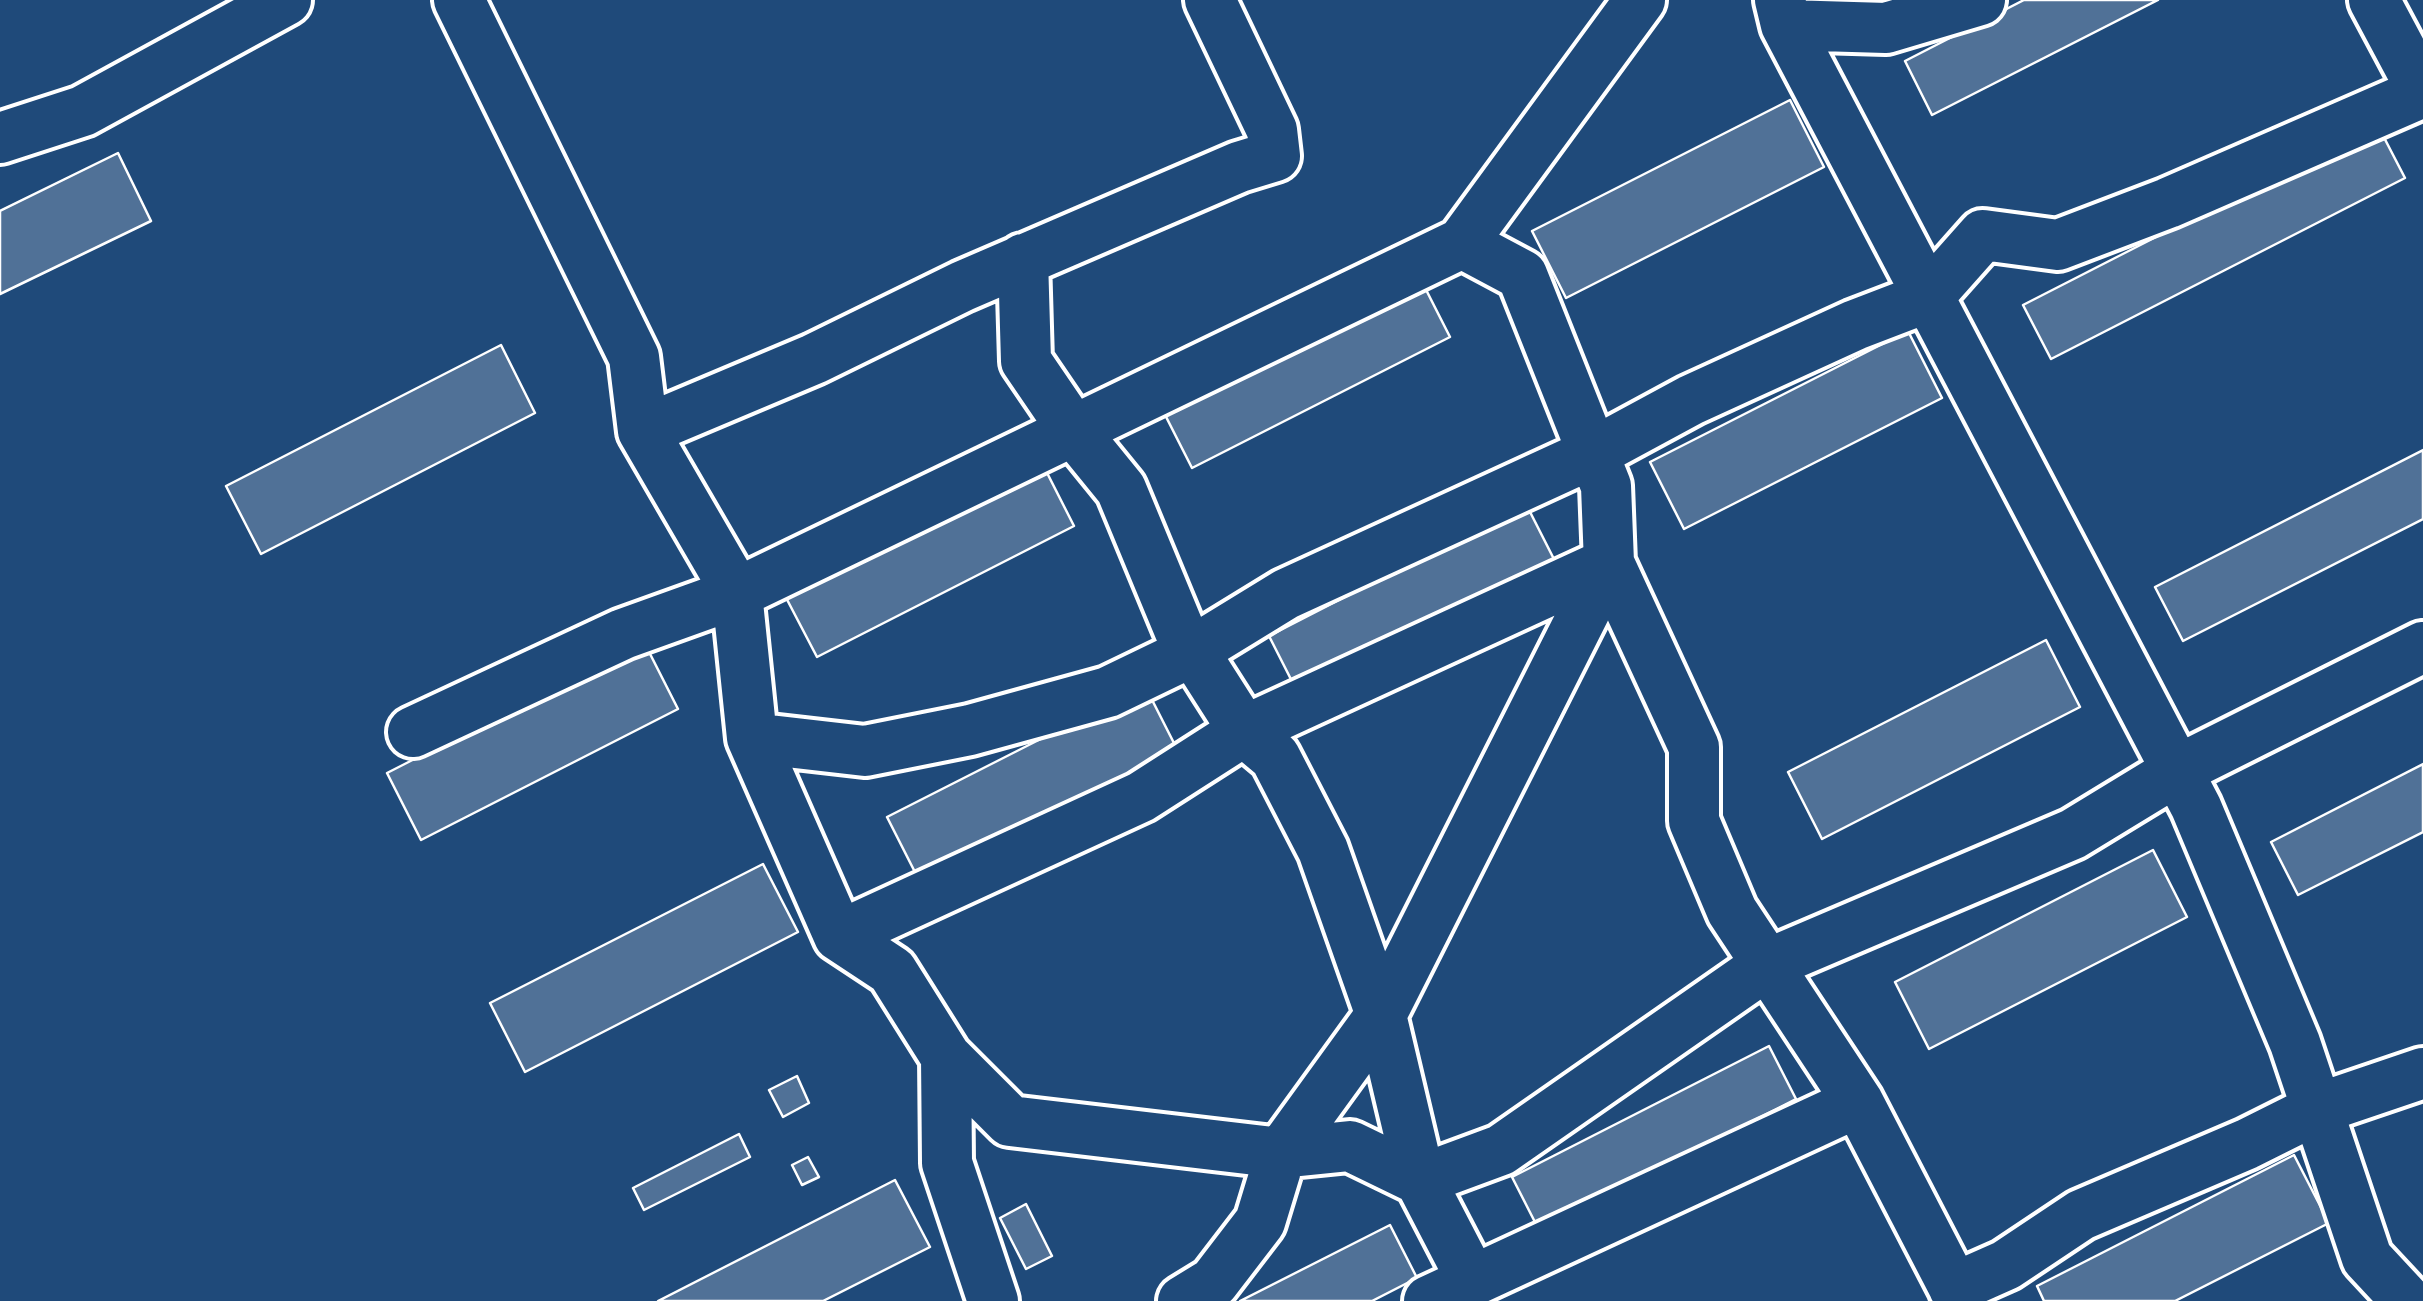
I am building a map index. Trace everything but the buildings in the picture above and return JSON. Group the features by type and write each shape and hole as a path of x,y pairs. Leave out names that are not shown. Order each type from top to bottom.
{"street":[{"path":"0,138 82,112 286,0"},
{"path":"459,0 634,357 643,431 737,592 752,738 840,936 892,970 946,1057 1010,1121 1281,1153 1350,1146 1420,1180 1500,1150 1768,964 2073,834 2178,770 2423,647"},
{"path":"643,431 814,360 963,286 1239,167 1274,156 1272,130 1210,0"},
{"path":"413,732 623,634 737,592 1462,243 1640,0"},
{"path":"1783,12 1886,28 1980,0"},
{"path":"752,738 865,751 970,730 1108,692 1194,651 1286,594 1592,452 1692,400 1855,325 1928,297 1982,235 2058,245 2168,204 2423,92 2374,0"},
{"path":"1783,12 2196,807 2295,1043 2367,1258 2407,1301"},
{"path":"1462,243 1522,276 1606,486 1609,563 1694,747 1694,821 1732,912 1858,1102 1957,1294 2081,1215 2317,1109 2423,1073"},
{"path":"1024,260 1026,361 1073,430 1121,490 1179,629 1244,731 1275,756 1322,850 1381,1015 1451,1291 1858,1102"},
{"path":"840,936 1141,797 1244,731 1609,563"},
{"path":"1183,1301 1214,1282 1260,1222 1281,1153 1381,1015 1609,563"},
{"path":"946,1057 947,1163 993,1301"}]}
